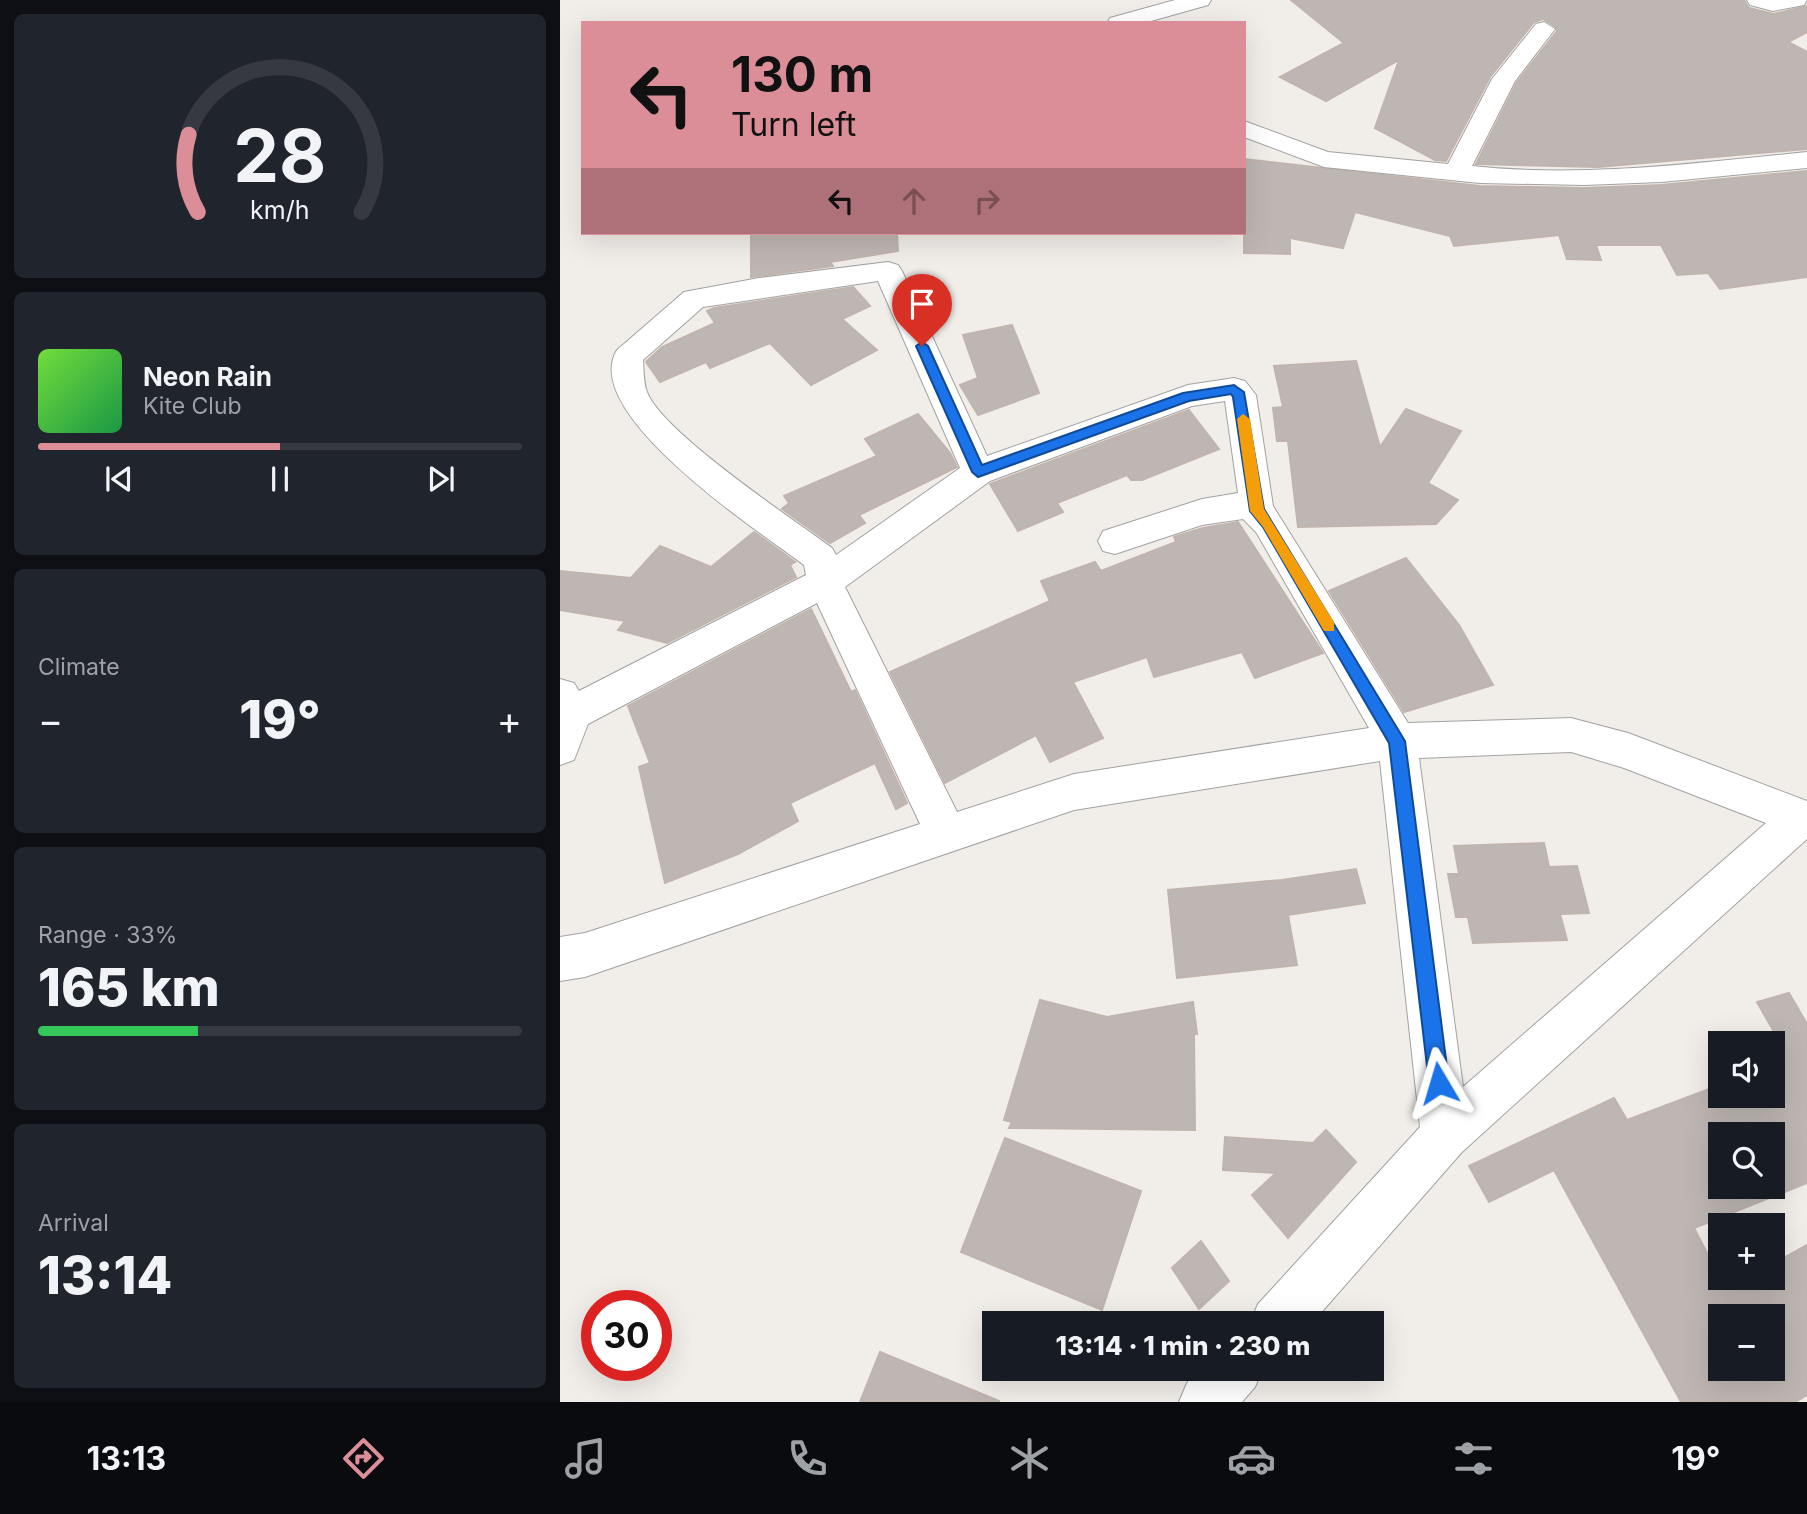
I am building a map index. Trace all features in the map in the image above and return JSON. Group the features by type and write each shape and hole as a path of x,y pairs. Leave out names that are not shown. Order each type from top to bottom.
{"street":[{"path":"1108,0 1117,21"},
{"path":"1125,21 1200,0"},
{"path":"1758,0 1775,5 1796,0"},
{"path":"1457,172 1504,79 1544,29"},
{"path":"1246,129 1324,159 1457,172 1584,177 1661,174 1807,160"},
{"path":"946,834 825,582 820,558 757,511 648,420 632,393 628,357 668,319 694,299 759,287 888,271 978,472"},
{"path":"564,719 825,582 978,472 1188,396 1234,389 1240,395 1257,511"},
{"path":"1115,541 1224,507 1246,505 1257,511 1268,523 1397,741 1445,1135"},
{"path":"560,959 585,955 1074,792 1397,741 1570,735 1628,751 1804,819 1445,1135 1288,1311"},
{"path":"1206,1402 1225,1381"}],"building":[{"path":"1291,0 1744,0 1749,8 1774,14 1807,6 1807,32 1788,42 1807,52 1807,149 1598,167 1476,164 1517,82 1557,31 1556,27 1543,19 1534,22 1490,77 1446,161 1435,160 1375,128 1399,60 1326,101 1280,77 1344,43"},
{"path":"1246,159 1480,186 1584,188 1661,185 1807,171 1807,277 1720,289 1708,273 1677,275 1661,245 1596,245 1601,260 1567,259 1559,235 1454,246 1450,236 1355,212 1343,248 1290,238 1290,254 1244,253"},
{"path":"751,235 897,235 898,251 830,262 833,266 751,277"},
{"path":"853,287 870,306 842,319 877,350 811,385 770,343 710,368 706,362 660,382 646,362 662,347 715,323 707,311 714,308"},
{"path":"1012,325 1039,393 978,415 960,385 978,378 963,335"},
{"path":"1356,361 1380,447 1406,409 1461,431 1428,483 1458,500 1436,524 1298,527 1288,441 1277,441 1273,408 1283,407 1274,366"},
{"path":"1189,410 1219,449 1142,480 1131,480 1127,475 1057,503 1063,512 1018,531 990,484"},
{"path":"918,414 950,453 957,467 859,515 865,523 830,543 782,509 789,503 784,496 877,456 865,439"},
{"path":"1238,522 1323,653 1255,678 1242,652 1154,677 1147,657 1073,682 1103,738 1050,762 1036,735 945,783 890,672 1050,601 1041,581 1095,562 1101,571 1176,542 1174,537 1203,528"},
{"path":"754,532 795,562 790,565 796,577 667,643 618,630 625,621 560,610 560,571 631,578 660,546 711,567"},
{"path":"1406,558 1459,625 1493,685 1404,712 1329,591"},
{"path":"811,609 851,692 855,690 907,803 896,809 875,763 790,803 798,821 738,854 665,883 639,767 650,763 628,706"},
{"path":"1544,843 1549,867 1577,866 1589,913 1560,914 1567,940 1473,943 1468,917 1456,917 1448,874 1459,874 1454,846"},
{"path":"1356,869 1365,903 1288,915 1297,965 1177,978 1168,890 1282,880"},
{"path":"1789,993 1807,1024 1807,1183 1785,1192 1785,1122 1708,1122 1708,1199 1767,1199 1732,1213 1708,1213 1708,1222 1694,1228 1708,1255 1708,1290 1785,1290 1785,1257 1807,1245 1807,1395 1795,1402 1681,1402 1554,1170 1489,1202 1469,1166 1614,1098 1627,1120 1708,1090 1708,1108 1785,1108 1785,1031 1773,1030 1757,1002"},
{"path":"1040,1000 1107,1017 1193,1002 1197,1034 1194,1034 1195,1130 1009,1128 1012,1122 1004,1120"},
{"path":"1326,1130 1356,1162 1288,1238 1252,1195 1276,1173 1223,1170 1225,1137 1313,1143"},
{"path":"1005,1138 1141,1191 1102,1310 961,1252"},
{"path":"1201,1241 1229,1281 1199,1309 1172,1268"},
{"path":"880,1352 999,1401 999,1402 860,1402"}],"slow traffic":[{"path":"1243,419 1257,511 1268,523 1329,626"}],"route":[{"path":"922,346 978,472 1188,396 1234,389 1240,395 1257,511 1268,523 1397,741 1439,1083"}]}
